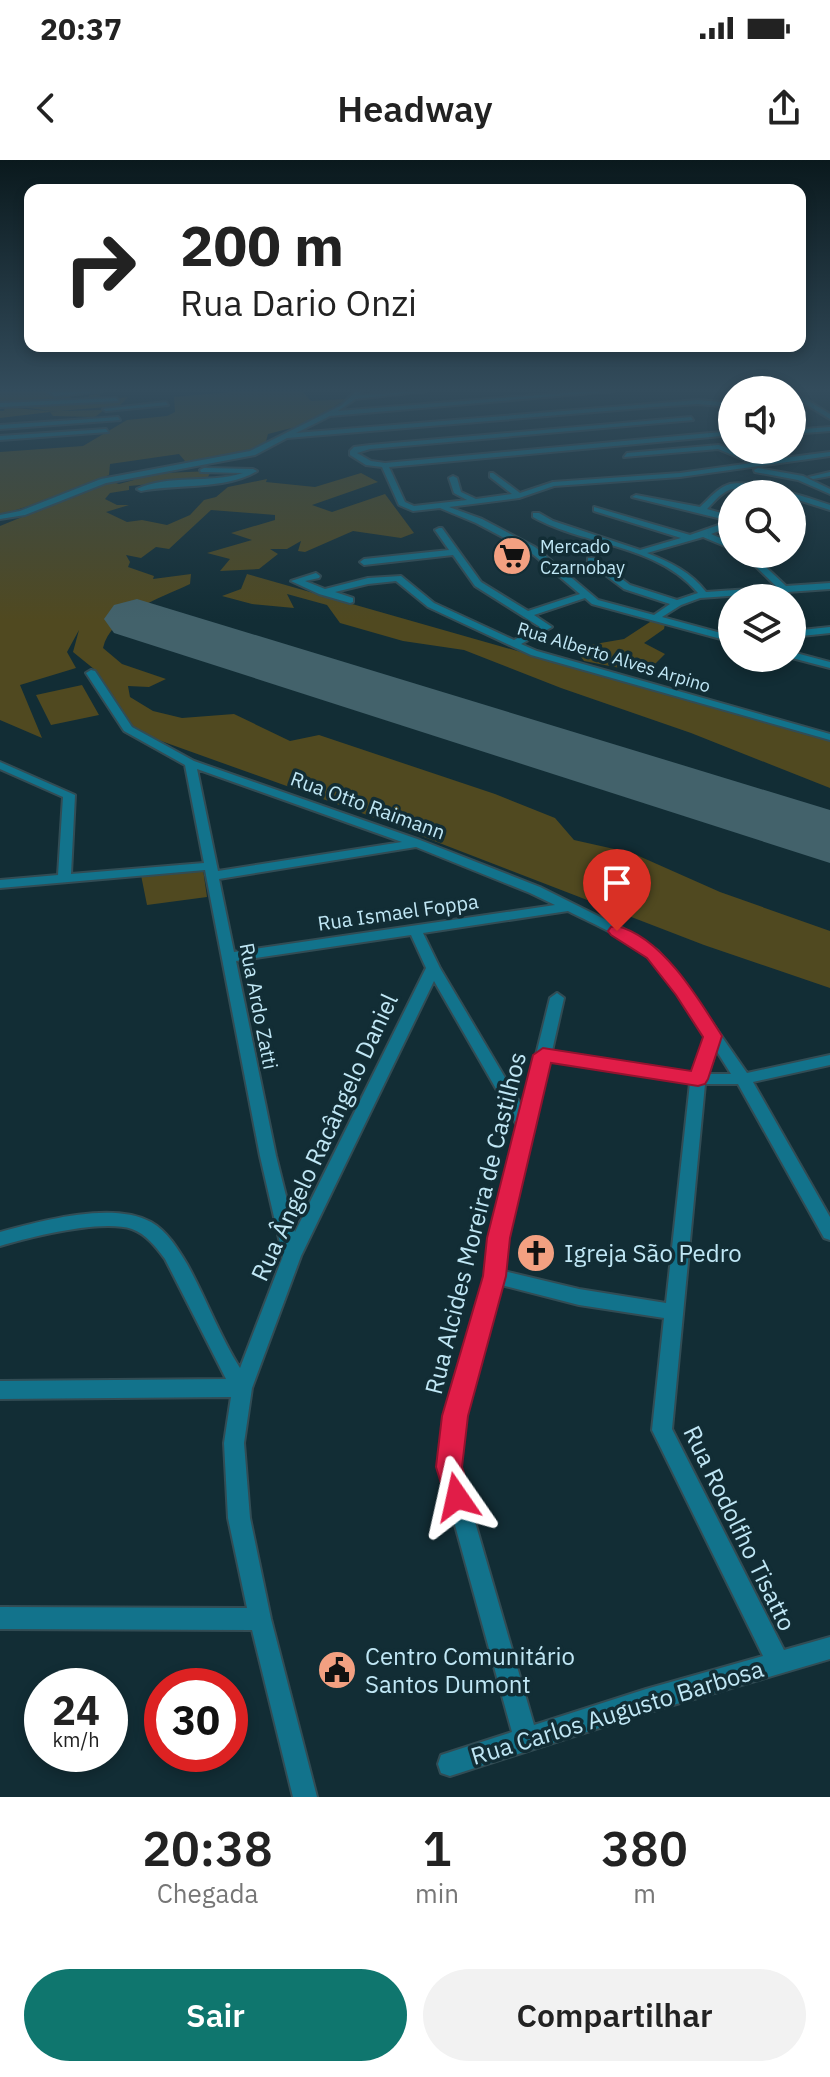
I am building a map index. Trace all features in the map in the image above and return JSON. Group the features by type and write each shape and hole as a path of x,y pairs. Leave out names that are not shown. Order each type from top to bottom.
{"street":[{"path":"0,517 22,513 141,467"},
{"path":"104,481 171,467"},
{"path":"386,467 406,507 440,507 519,496 553,484 590,477 732,467"},
{"path":"641,467 650,475"},
{"path":"704,467 708,470"},
{"path":"725,468 791,475 830,492"},
{"path":"136,473 253,471 224,479 164,483 141,489"},
{"path":"813,477 830,474"},
{"path":"493,475 519,496"},
{"path":"539,475 553,484"},
{"path":"453,478 461,496 481,501"},
{"path":"702,510 718,494"},
{"path":"636,497 718,516"},
{"path":"806,501 830,508"},
{"path":"440,507 479,521 532,549 585,595 611,608 718,635"},
{"path":"597,509 691,538"},
{"path":"536,515 550,523 641,552 696,584 702,592"},
{"path":"641,552 706,535 718,529"},
{"path":"439,530 478,584 547,627 513,644"},
{"path":"706,535 718,540"},
{"path":"364,562 455,552"},
{"path":"591,560 627,587 676,603"},
{"path":"762,568 779,584"},
{"path":"316,576 295,581 350,600"},
{"name":"Rua Alberto Alves Arpino","path":"322,592 391,578 402,580 431,605 513,644 830,737"},
{"path":"806,588 830,586"},
{"path":"654,619 676,603 702,592 718,594"},
{"path":"525,615 585,595"},
{"path":"806,633 830,630"},
{"path":"806,659 830,665"},
{"name":"Rua Otto Raimann","path":"91,673 128,729 190,763 416,843 571,907 653,954 713,1036"},
{"name":"Rua Ardo Zatti","path":"190,763 268,1156 292,1256"},
{"path":"0,765 69,795 64,879"},
{"path":"0,884 211,871 416,843"},
{"name":"Rua Ismael Foppa","path":"230,957 571,907"},
{"path":"415,930 433,968 525,1126"},
{"name":"Rua Ângelo Racângelo Daniel","path":"305,1797 260,1619 239,1518 234,1443 242,1388 292,1256 433,968"},
{"name":"Rua Alcides Moreira de Castilhos","path":"526,1739 449,1467 455,1416 495,1276 499,1238 557,998"},
{"path":"713,1036 743,1079 830,1233"},
{"name":"Rua Rodolfho Tisatto","path":"713,1036 698,1079 662,1430 778,1662"},
{"path":"543,1055 698,1079 743,1079 830,1060"},
{"path":"0,1239 96,1221 135,1222 163,1242 188,1285 211,1336 242,1388"},
{"path":"495,1276 579,1297 673,1312"},
{"path":"0,1390 242,1388"},
{"path":"0,1618 260,1619"},
{"name":"Rua Carlos Augusto Barbosa","path":"450,1764 830,1648"}],"shaded area":[{"path":"0,467 110,467 109,475 64,495 0,515"},
{"path":"211,471 207,479 129,486 129,490 110,493 105,499 117,505 129,505 106,512 127,522 142,520 167,525 190,515 204,500 216,497 228,487 267,479 266,482 315,487 361,473 378,482 312,505 332,512 385,494 414,533 401,538 353,531 305,552 298,551 301,541 287,549 270,549 278,554 259,569 220,571 230,559 207,553 252,540 231,533 275,520 275,515 211,510 169,549 156,547 141,558 126,555 130,562 128,567 154,576 153,579 191,574 190,584 138,608 108,636 103,648 122,664 166,679 149,687 128,686 130,697 153,711 182,718 234,714 290,741 319,735 495,794 555,818 574,840 632,853 720,892 830,931 830,988 704,945 359,812 136,732 94,669 73,652 79,630 67,652 76,668 20,685 42,738 0,720 0,526 110,481 119,484 134,480 131,476 141,474"},
{"path":"247,574 830,740 830,788 691,733 464,650 403,641 340,623 327,605 287,594 294,608 252,604 222,596 241,589"},
{"path":"653,620 665,624 664,629 644,643 665,654 646,673 584,661 577,652 589,645 624,639"},
{"path":"82,685 99,715 51,725 36,695"},
{"path":"203,869 207,897 147,905 141,875"}],"runway":[{"path":"137,619 830,837"}],"place":[{"name":"Mercado Czarnobay","path":"512,556"},
{"name":"Igreja São Pedro","path":"536,1253"},
{"name":"Centro Comunitário Santos Dumont","path":"337,1670"}],"route":[{"path":"457,1497 449,1467 455,1416 495,1276 499,1238 543,1055 698,1079 713,1036 653,954 617,931"}]}
